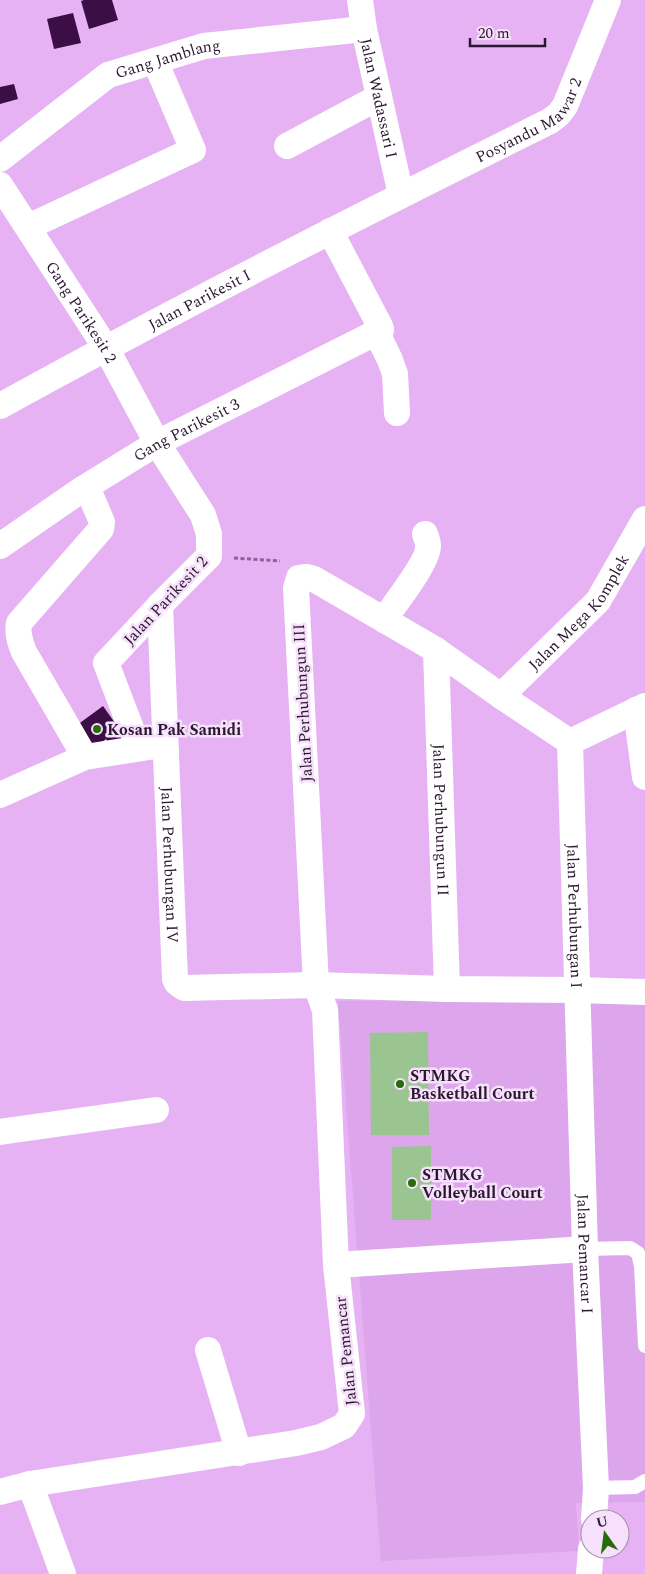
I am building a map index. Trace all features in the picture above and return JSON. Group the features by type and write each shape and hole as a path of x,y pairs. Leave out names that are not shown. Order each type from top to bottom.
{"street":[{"name":"Jalan Wadassari I","path":"360,0 364,29 401,195"},
{"name":"Posyandu Mawar 2","path":"401,195 550,122 558,115 565,106 608,0"},
{"name":"Gang Jamblang","path":"0,158 108,75 204,46 364,29"},
{"path":"28,227 193,150 155,61"},
{"path":"287,146 379,97"},
{"name":"Gang Parikesit 2","path":"0,185 106,348 157,443"},
{"name":"Jalan Parikesit I","path":"0,406 106,348 401,195"},
{"path":"330,231 379,330 395,374 397,413"},
{"name":"Gang Parikesit 3","path":"0,546 87,487 157,443 379,330"},
{"name":"Jalan Parikesit 2","path":"132,731 106,665 160,605 209,556 209,534 203,515 157,443"},
{"path":"85,757 24,652 19,640 18,629 19,622 102,529 102,522 87,487"},
{"name":"Jalan Mega Komplek","path":"501,696 598,601 645,520"},
{"path":"384,620 427,554 428,546 425,534"},
{"path":"307,577 314,579 436,650 570,742 640,708 645,777"},
{"name":"Jalan Perhubungun III","path":"307,577 299,578 296,588 316,985"},
{"name":"Jalan Perhubungan IV","path":"160,605 175,981 184,988 316,985 447,989"},
{"name":"Jalan Perhubungun II","path":"436,650 447,989"},
{"name":"Jalan Perhubungan I","path":"447,989 577,990 570,742"},
{"path":"0,795 85,757 155,746 166,750"},
{"name":"Jalan Pemancar","path":"0,1492 30,1484 276,1447 321,1437 344,1426 352,1414 336,1265 325,1010 316,985"},
{"path":"577,990 645,992"},
{"name":"Jalan Pemancar I","path":"577,990 585,1249 596,1488 595,1509"},
{"path":"0,1132 156,1110"},
{"path":"336,1265 585,1249"},
{"path":"208,1350 239,1453"},
{"path":"30,1484 63,1574"},
{"path":"590,1574 591,1559"}],"lane":[{"path":"585,1249 630,1248 638,1253 641,1266 645,1346"},
{"path":"596,1488 642,1485"}],"path":[{"path":"209,556 286,561 307,577"}],"shaded area":[{"path":"645,998 645,1502 576,1503 579,1551 381,1561 338,1001"}],"green space":[{"name":"STMKG Basketball Court","path":"428,1032 429,1135 371,1135 370,1033"},
{"name":"STMKG Volleyball Court","path":"431,1146 431,1220 392,1220 392,1147"}],"building":[{"path":"112,0 118,20 89,29 81,1"},
{"path":"73,13 81,43 54,49 47,19"},
{"path":"14,84 18,99 0,104 0,87"},
{"name":"Kosan Pak Samidi","path":"103,706 125,737 111,747 106,739 90,751 73,728"}],"place":[{"name":"Kosan Pak Samidi","path":"97,729"},
{"name":"STMKG Basketball Court","path":"400,1084"},
{"name":"STMKG Volleyball Court","path":"412,1183"}]}
